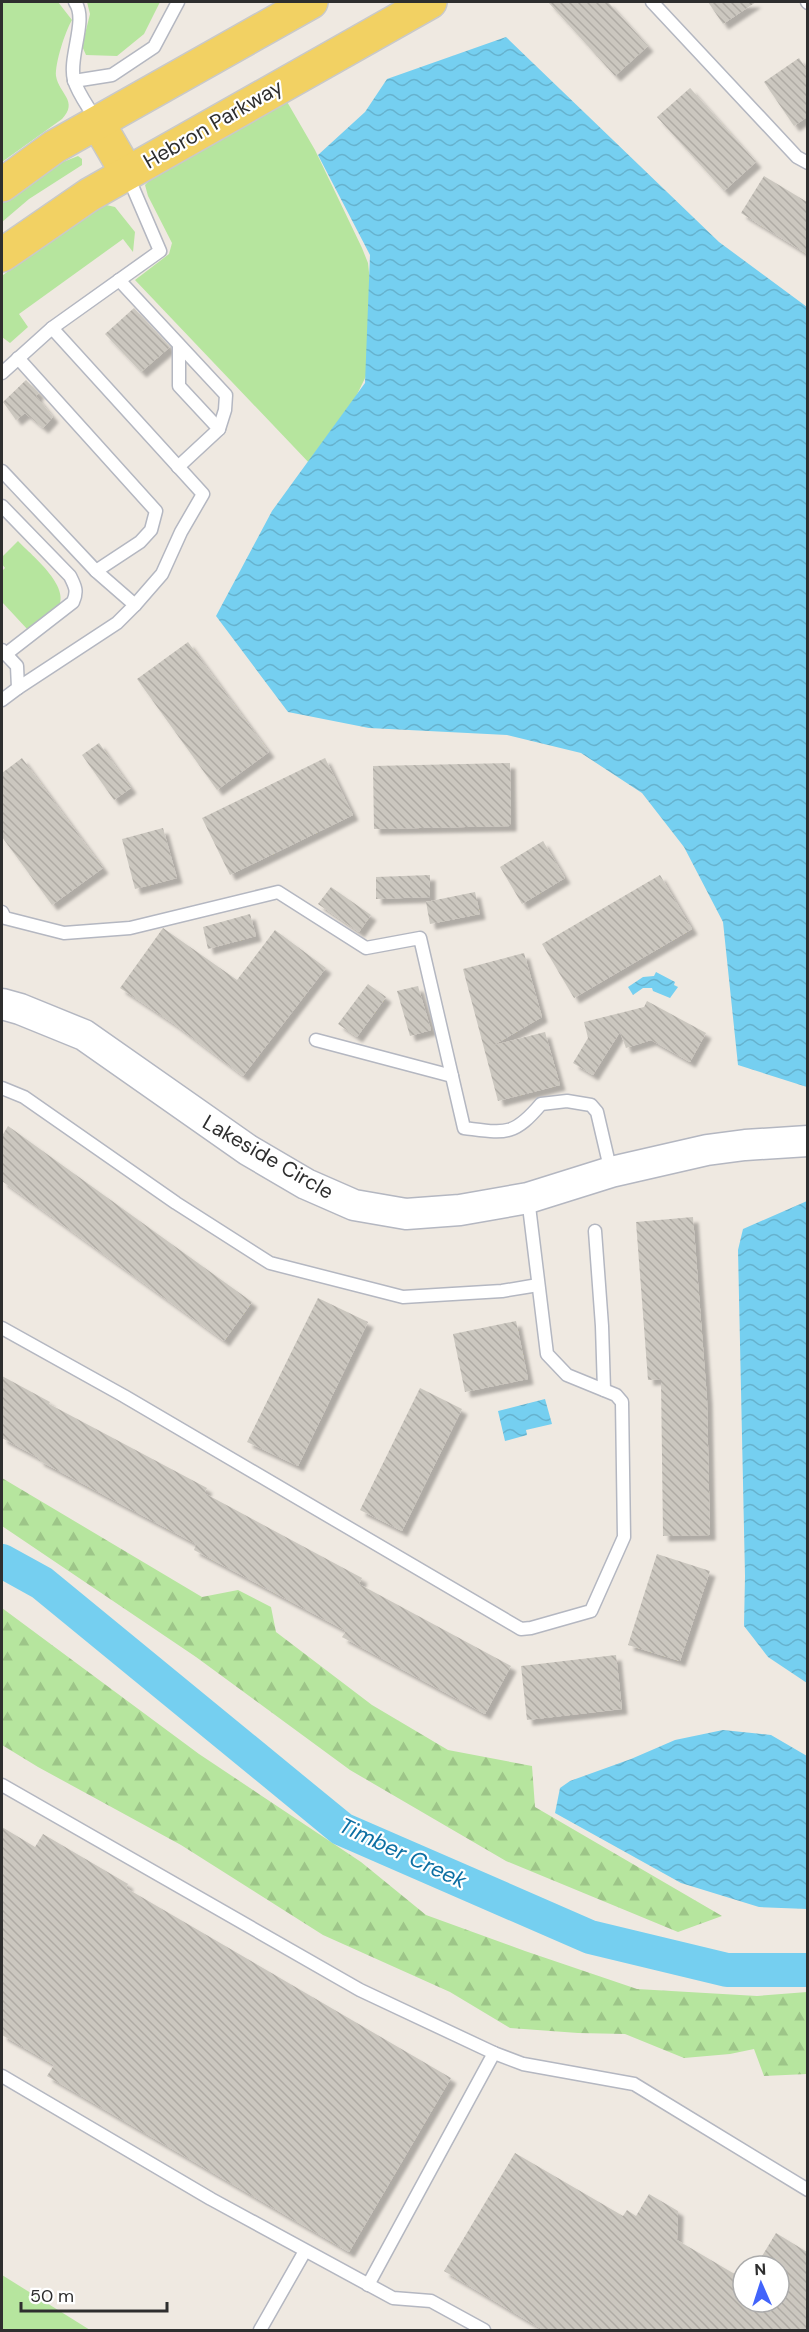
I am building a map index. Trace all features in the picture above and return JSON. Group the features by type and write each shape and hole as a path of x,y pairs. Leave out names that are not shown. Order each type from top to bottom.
{"main road":[{"path":"2,185 54,147 311,2"},
{"name":"Hebron Parkway","path":"2,255 89,195 430,2"},
{"path":"98,123 127,173"}],"street":[{"name":"Lakeside Circle","path":"2,1004 84,1035 248,1150 306,1184 354,1205 406,1214 460,1210 528,1198 612,1172 707,1150 807,1141"}],"lane":[{"path":"75,2 78,6 79,25 72,58 74,81 98,123"},
{"path":"74,81 112,75 154,47 178,2"},
{"path":"652,2 797,157 807,163"},
{"path":"2,373 52,328 160,251 127,173"},
{"path":"119,280 226,395 225,410 219,429 178,467"},
{"path":"2,700 117,623 135,605 162,574 202,494 52,328"},
{"path":"179,345 179,386 219,429"},
{"path":"18,358 156,511 151,530 140,542 96,571"},
{"path":"2,471 96,571 135,605"},
{"path":"2,506 70,576 76,586 73,602 4,652 17,666 18,688"},
{"path":"3,917 64,933 130,928 278,892 366,948 420,938 464,1128 501,1132 524,1124 541,1104 567,1101 591,1105 597,1112 612,1172"},
{"path":"316,1040 452,1076"},
{"path":"2,1088 24,1097 176,1203 270,1263 403,1297 502,1291 538,1285"},
{"path":"2,1328 124,1396 521,1629 591,1611 624,1537 622,1402 616,1395 567,1374 547,1354 528,1198"},
{"path":"595,1232 604,1390"},
{"path":"2,1785 360,1990 494,2053 523,2064 634,2084 807,2190"},
{"path":"368,2285 494,2053"},
{"path":"2,2076 165,2173 368,2285 393,2298 431,2301 484,2331"},
{"path":"260,2331 305,2251"}],"green space":[{"path":"2,2 58,2 72,20 66,32 56,70 58,82 68,102 67,113 2,162"},
{"path":"87,2 160,2 144,34 117,56 86,55 82,46 90,14"},
{"path":"286,100 315,150 362,248 368,263 372,301 369,370 343,423 312,466 135,280 169,254 172,243 148,196 145,185 159,170"},
{"path":"78,156 82,159 82,165 29,199 2,222 2,202 53,166"},
{"path":"102,204 115,207 135,232 133,252 123,239 19,314 28,327 10,343 2,337 2,276 60,230"},
{"path":"18,541 49,573 60,593 60,602 56,611 28,630 2,602 2,571 5,568 2,564 2,557"},
{"path":"2,1478 202,1597 238,1590 271,1607 276,1632 372,1705 448,1750 532,1766 535,1807 722,1916 678,1932 506,1861 350,1770 196,1657 2,1526"},
{"path":"2,1608 199,1754 361,1862 426,1915 637,1989 757,1996 807,1992 807,2074 764,2076 754,2049 730,2054 684,2058 625,2034 510,2028 450,1992 323,1935 181,1845 2,1745"},
{"path":"2,2275 90,2330 2,2330"}],"water":[{"path":"506,37 719,242 807,307 807,1087 738,1065 723,922 684,847 642,793 581,753 507,735 369,728 288,712 216,616 272,511 365,383 370,255 318,155 365,112 387,79"},
{"path":"656,972 675,982 674,985 678,987 670,998 653,991 652,988 643,988 633,995 628,987 643,977 654,976"},
{"path":"807,1201 807,1683 768,1657 744,1626 738,1250 743,1229"},
{"path":"545,1399 552,1424 526,1430 527,1435 505,1441 498,1411"},
{"path":"723,1730 771,1735 807,1756 807,1909 759,1907 681,1883 555,1813 560,1788 570,1781 675,1740"}],"building":[{"path":"548,2 608,2 648,46 615,76"},
{"path":"708,2 756,2 723,24"},
{"path":"799,58 807,70 807,117 794,126 764,82"},
{"path":"690,88 756,162 724,191 657,117"},
{"path":"764,176 807,202 807,254 741,213"},
{"path":"134,308 170,347 141,372 105,334"},
{"path":"26,380 39,393 36,396 53,417 43,428 25,413 16,420 3,402"},
{"path":"188,642 269,752 217,790 137,679"},
{"path":"99,743 131,788 114,800 82,755"},
{"path":"22,758 103,868 52,905 2,837 2,773"},
{"path":"325,758 353,815 230,875 202,818"},
{"path":"510,763 511,826 374,829 373,766"},
{"path":"163,828 177,878 135,889 122,839"},
{"path":"543,841 565,878 522,904 500,867"},
{"path":"430,875 430,897 376,899 376,877"},
{"path":"660,875 692,929 574,998 542,944"},
{"path":"331,887 371,915 359,932 318,904"},
{"path":"475,892 480,914 430,924 426,902"},
{"path":"250,914 256,936 208,949 203,927"},
{"path":"163,928 237,980 275,930 326,968 243,1076 174,1024 120,988"},
{"path":"524,953 542,1017 494,1045 545,1032 560,1085 498,1101 463,969"},
{"path":"368,984 386,997 357,1037 338,1024"},
{"path":"418,986 431,1030 410,1036 397,991"},
{"path":"647,1001 706,1033 690,1062 651,1040 626,1048 620,1032 593,1075 573,1063 588,1038 584,1022 644,1007"},
{"path":"8,1126 252,1302 224,1341 2,1181 2,1136"},
{"path":"693,1217 707,1399 710,1535 663,1536 661,1379 648,1380 636,1222"},
{"path":"318,1298 368,1322 298,1466 247,1442"},
{"path":"516,1321 528,1379 465,1392 453,1334"},
{"path":"2,1376 50,1402 49,1404 207,1488 204,1493 362,1578 359,1584 511,1666 485,1714 342,1637 346,1631 194,1550 196,1544 38,1460 39,1458 2,1438"},
{"path":"420,1388 462,1409 402,1531 360,1510"},
{"path":"657,1554 710,1571 680,1661 628,1645"},
{"path":"616,1655 622,1709 527,1720 521,1666"},
{"path":"2,1827 35,1847 43,1834 128,1884 126,1888 451,2078 349,2252 47,2076 54,2065 2,2035"},
{"path":"515,2153 623,2216 627,2210 636,2216 649,2194 678,2211 677,2240 731,2272 731,2314 791,2314 791,2254 763,2254 776,2233 807,2252 807,2331 545,2331 444,2271"}],"waterway":[{"name":"Timber Creek","path":"2,1561 42,1583 342,1829 590,1937 727,1970 808,1970"}]}
